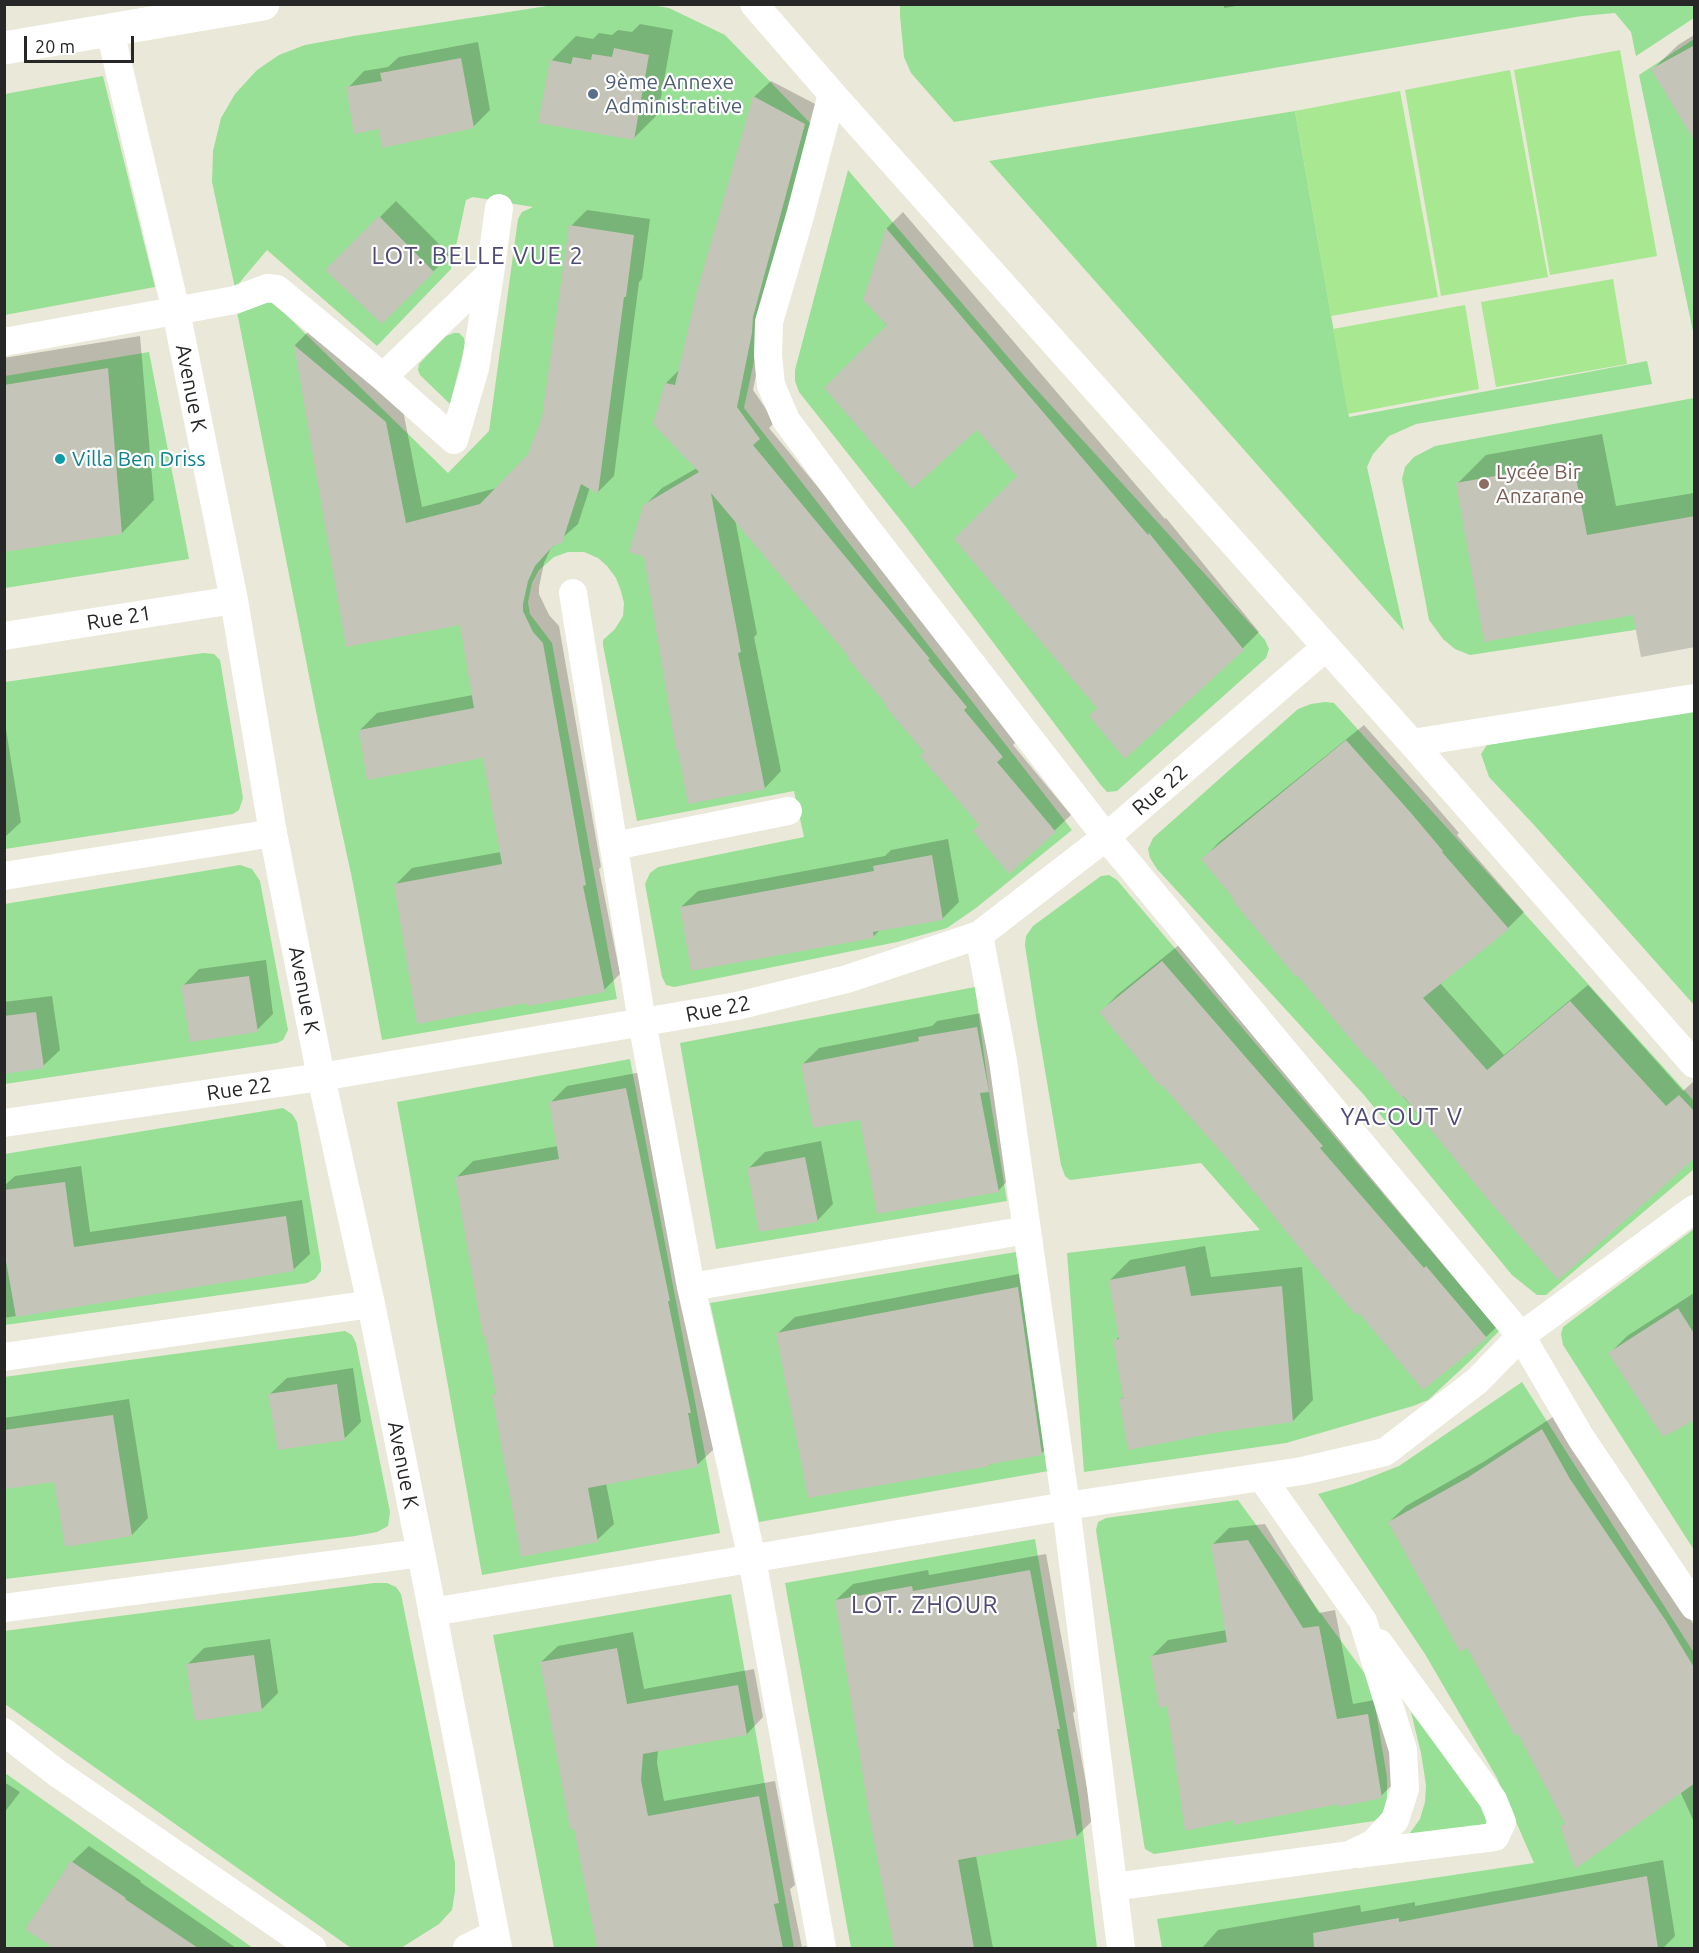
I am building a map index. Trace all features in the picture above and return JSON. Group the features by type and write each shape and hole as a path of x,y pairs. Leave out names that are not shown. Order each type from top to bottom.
{"main road":[{"path":"4,48 263,4"}],"street":[{"path":"754,4 1695,1064"},
{"name":"Avenue K","path":"110,31 176,311 234,600 273,833 321,1077 371,1305 421,1553 496,1941"},
{"path":"832,94 769,322 768,354 771,385 786,420 1106,837 1521,1336 1581,1438 1695,1606"},
{"path":"4,342 235,300 267,288 277,289 383,377 454,440 475,369 500,208"},
{"path":"383,377 490,274"},
{"path":"573,593 642,1022 691,1287 752,1559 822,1948"},
{"name":"Rue 21","path":"4,636 234,600"},
{"name":"Rue 22","path":"4,1124 321,1077 737,1006 847,980 979,934 1106,837 1326,647"},
{"path":"1412,743 1695,698"},
{"path":"614,846 789,811"},
{"path":"4,876 273,833"},
{"path":"979,934 1003,1061 1066,1506 1121,1948"},
{"path":"432,1612 1066,1506 1302,1472 1385,1452 1477,1381 1521,1336 1695,1209"},
{"path":"691,1287 1027,1230"},
{"path":"4,1357 371,1305"},
{"path":"1113,1887 1495,1837 1502,1821 1493,1800 1262,1478"},
{"path":"4,1608 421,1553"},
{"path":"1348,1855 1374,1843 1395,1820 1406,1789 1403,1750 1364,1621"},
{"path":"4,1732 57,1773 312,1948"},
{"path":"467,1948 496,1941"}],"green space":[{"path":"560,4 652,5 669,8 725,35 812,125 764,314 744,408 1072,830 976,908 947,928 897,942 674,987 666,985 662,977 645,884 650,873 658,867 804,837 794,791 637,821 603,645 603,640 615,629 623,616 624,603 621,591 616,578 598,558 584,552 568,552 554,557 539,570 532,583 528,602 530,614 552,643 617,999 382,1040 353,883 319,726 237,312 266,302 274,303 448,473 489,431 518,219 522,212 533,207 473,197 466,200 451,269 377,346 267,250 235,288 212,182 213,151 221,118 235,94 257,70 279,55 305,45 354,36"},
{"path":"900,4 1694,4 1694,18 1636,56 1631,32 1615,13 1582,16 954,122 911,73 904,57 900,16"},
{"path":"1694,39 1694,336 1639,75"},
{"path":"1620,50 1657,256 1550,275 1514,70"},
{"path":"1510,70 1548,277 1441,296 1405,90"},
{"path":"103,76 155,287 5,315 5,94"},
{"path":"1400,91 1438,297 1331,316 1295,111"},
{"path":"1295,111 1349,417 1647,361 1652,384 1416,424 1389,436 1373,454 1367,467 1404,631 989,161"},
{"path":"848,170 1026,378 1265,640 1269,649 1266,658 1117,791 1107,792 1100,784 906,527 799,392 795,381 795,370"},
{"path":"1613,279 1627,364 1496,387 1481,302"},
{"path":"1465,305 1479,389 1348,414 1333,329"},
{"path":"459,333 464,338 465,345 450,404 420,375 418,370 419,364 446,336"},
{"path":"149,352 189,559 5,588 5,376"},
{"path":"1694,398 1694,621 1470,655 1455,649 1443,639 1429,620 1402,479 1405,467 1414,457 1435,446"},
{"path":"203,653 214,654 220,660 243,798 239,810 233,814 5,849 5,682"},
{"path":"1325,702 1334,703 1694,1101 1694,1169 1546,1295 1537,1295 1512,1275 1364,1095 1157,869 1150,858 1148,849 1153,838 1298,709"},
{"path":"1694,709 1694,1005 1489,777 1481,754 1487,745"},
{"path":"240,865 252,869 260,881 288,1030 283,1040 277,1043 5,1084 5,904"},
{"path":"1109,875 1117,880 1499,1331 1428,1400 1286,1443 1084,1472 1067,1253 1260,1230 1201,1163 1070,1180 1065,1176 1061,1165 1036,1017 1025,945 1026,936 1033,926 1101,876"},
{"path":"975,987 1007,1201 716,1249 680,1043"},
{"path":"630,1059 720,1533 482,1575 397,1102"},
{"path":"283,1108 292,1114 297,1122 321,1264 321,1271 315,1279 307,1283 5,1325 5,1154"},
{"path":"1694,1229 1694,1550 1563,1345 1561,1334 1563,1327"},
{"path":"1016,1252 1054,1470 759,1522 710,1303"},
{"path":"345,1331 352,1335 356,1343 390,1512 388,1526 377,1532 355,1536 5,1579 4,1377"},
{"path":"1522,1382 1694,1653 1694,1948 1162,1948 1157,1919 1534,1863 1497,1778 1425,1654 1318,1494 1353,1484 1399,1466"},
{"path":"1238,1500 1371,1682 1387,1777 1387,1797 1383,1814 1374,1821 1154,1854 1145,1849 1144,1844 1096,1530 1098,1522 1106,1518"},
{"path":"1035,1539 1079,1798 1097,1948 851,1948 785,1583"},
{"path":"387,1583 396,1587 401,1594 455,1863 452,1910 439,1924 401,1948 351,1948 5,1704 4,1631"},
{"path":"731,1594 794,1948 554,1948 493,1635"},
{"path":"1411,1712 1480,1803 1488,1821 1485,1826 1407,1837 1420,1819 1425,1802 1426,1785"},
{"path":"5,1773 253,1948 5,1948"}],"building":[{"path":"1695,45 1695,142 1651,69"},
{"name":"9ème Annexe Administrative","path":"614,48 649,55 634,140 538,123 550,60 571,64 573,57 591,60 592,54 612,57"},
{"path":"461,58 474,128 382,148 379,129 354,134 346,87 382,81 380,73"},
{"path":"753,96 805,124 753,317 752,333 737,407 760,439 753,445 930,659 928,660 967,707 964,710 1003,757 997,762 1056,832 1009,874 973,831 979,825 920,756 924,752 847,658 849,657 711,493 741,652 738,653 765,789 688,804 678,750 676,750 644,557 629,552 643,505 699,472 653,424 665,383 675,385 697,291"},
{"path":"379,216 434,272 382,324 325,270"},
{"path":"569,225 634,235 598,494 581,484 562,543 553,546 535,566 528,581 523,604 523,611 533,632 543,643 586,885 583,886 605,992 527,1006 526,1003 417,1024 394,884 502,864 483,758 367,780 359,730 474,708 460,625 346,647 294,345 386,422 406,523 480,504 528,454 542,417"},
{"path":"886,228 1148,535 1149,533 1244,650 1125,759 1089,716 1097,708 954,539 1017,476 977,430 912,489 824,388 887,325 863,300"},
{"name":"Villa Ben Driss","path":"108,368 122,534 4,552 4,385"},
{"path":"1573,462 1587,535 1695,516 1695,647 1641,657 1633,615 1484,642 1456,483"},
{"path":"1346,740 1509,929 1423,998 1487,1070 1570,1001 1666,1106 1679,1095 1695,1112 1695,1158 1558,1280 1489,1201 1403,1096 1401,1097 1367,1059 1297,975 1296,977 1201,859"},
{"path":"932,855 943,920 873,932 874,938 691,971 680,907 874,871 873,866"},
{"path":"1162,961 1323,1146 1320,1148 1487,1338 1423,1390 1359,1313 1356,1315 1324,1278 1228,1160 1161,1084 1160,1086 1099,1012"},
{"path":"249,976 258,1032 190,1042 181,985"},
{"path":"36,1012 44,1068 4,1074 4,1016"},
{"path":"977,1027 989,1092 980,1093 999,1192 877,1214 860,1120 813,1128 801,1064 919,1041 918,1037"},
{"path":"626,1088 670,1301 668,1301 691,1413 688,1413 698,1467 588,1488 598,1542 521,1557 492,1394 496,1394 485,1336 483,1337 455,1177 559,1159 549,1102"},
{"path":"805,1157 818,1222 759,1232 747,1168"},
{"path":"65,1182 74,1247 286,1216 294,1271 16,1317 4,1250 4,1190"},
{"path":"1185,1266 1191,1296 1282,1286 1293,1422 1220,1432 1128,1450 1119,1399 1123,1398 1113,1340 1119,1339 1109,1280"},
{"path":"1018,1287 1042,1455 808,1498 776,1333"},
{"path":"1678,1308 1695,1335 1695,1420 1663,1437 1608,1353"},
{"path":"337,1384 345,1440 278,1450 268,1394"},
{"path":"113,1415 132,1536 65,1547 54,1482 4,1489 4,1430"},
{"path":"1542,1429 1570,1479 1666,1621 1695,1669 1695,1783 1575,1869 1560,1826 1565,1824 1518,1734 1515,1736 1467,1648 1460,1652 1388,1522 1467,1478"},
{"path":"1248,1540 1303,1628 1319,1626 1337,1719 1368,1714 1382,1798 1338,1807 1338,1804 1234,1825 1234,1820 1185,1831 1167,1706 1159,1708 1150,1656 1227,1642 1211,1544"},
{"path":"1030,1570 1060,1729 1057,1729 1077,1838 958,1860 974,1948 894,1948 869,1814 835,1600 912,1586 913,1591"},
{"path":"617,1648 627,1704 738,1685 747,1735 643,1754 641,1780 648,1816 759,1796 779,1903 774,1904 783,1948 597,1948 574,1828 570,1829 540,1662"},
{"path":"254,1655 262,1711 195,1721 186,1664"},
{"path":"71,1861 198,1948 53,1948 25,1929"},
{"path":"1647,1876 1658,1948 1314,1948 1313,1933 1399,1918 1399,1922"}],"place":[{"name":"9ème Annexe Administrative","path":"593,94"},
{"name":"Villa Ben Driss","path":"60,459"},
{"name":"Lycée Bir Anzarane","path":"1484,484"}],"district":[{"name":"LOT. BELLE VUE 2","path":"478,256"},
{"name":"YACOUT V","path":"1402,1117"},
{"name":"LOT. ZHOUR","path":"925,1605"}]}
